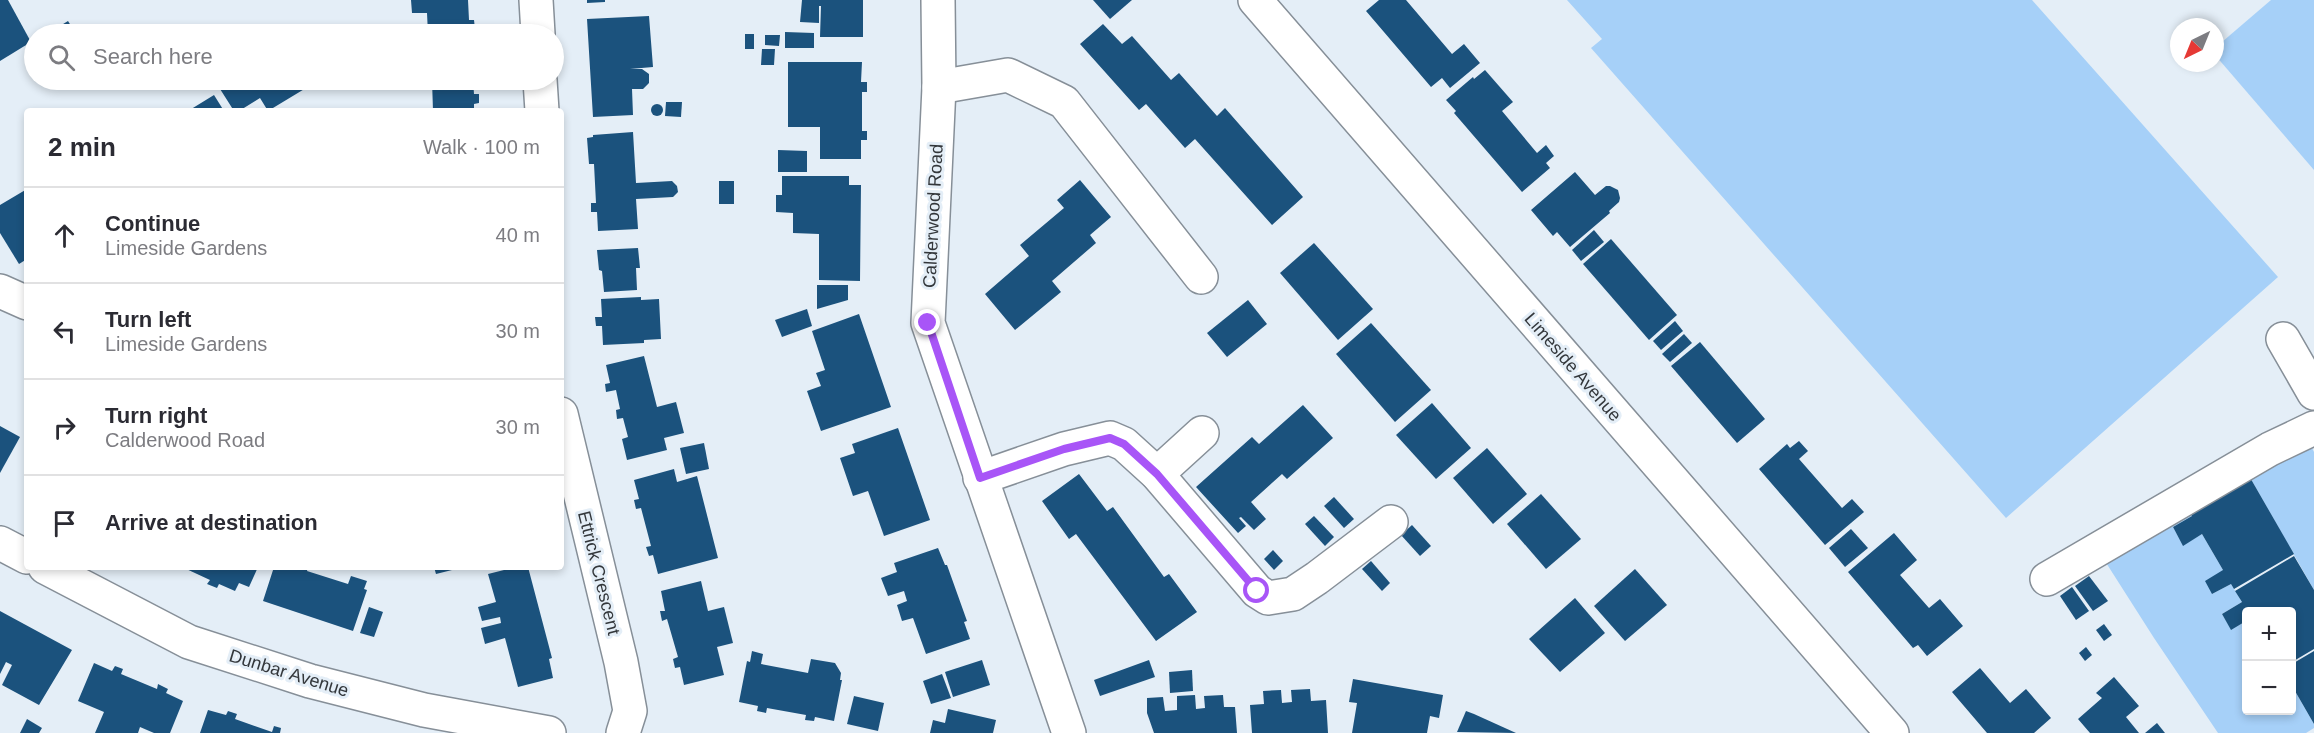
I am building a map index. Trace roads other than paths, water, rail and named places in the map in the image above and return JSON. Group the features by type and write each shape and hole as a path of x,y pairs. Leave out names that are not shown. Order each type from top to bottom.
{"street":[{"path":"536,0 537,24"},
{"name":"Calderwood Road","path":"938,0 939,87 928,323 1069,733"},
{"name":"Limeside Avenue","path":"1255,0 1892,733"},
{"path":"939,87 1008,75 1064,102 1201,277"},
{"path":"541,90 542,108"},
{"path":"0,291 24,302"},
{"path":"2283,339 2314,393"},
{"name":"Ettrick Crescent","path":"564,426 621,662 630,711 624,733"},
{"path":"2047,579 2270,449 2314,428"},
{"path":"1157,474 1202,433"},
{"path":"980,478 1064,449 1110,438 1124,444 1157,474 1257,591 1268,598 1293,594 1391,522"},
{"path":"0,543 24,555"},
{"name":"Dunbar Avenue","path":"51,570 189,642 310,681 424,710 549,733"}]}
